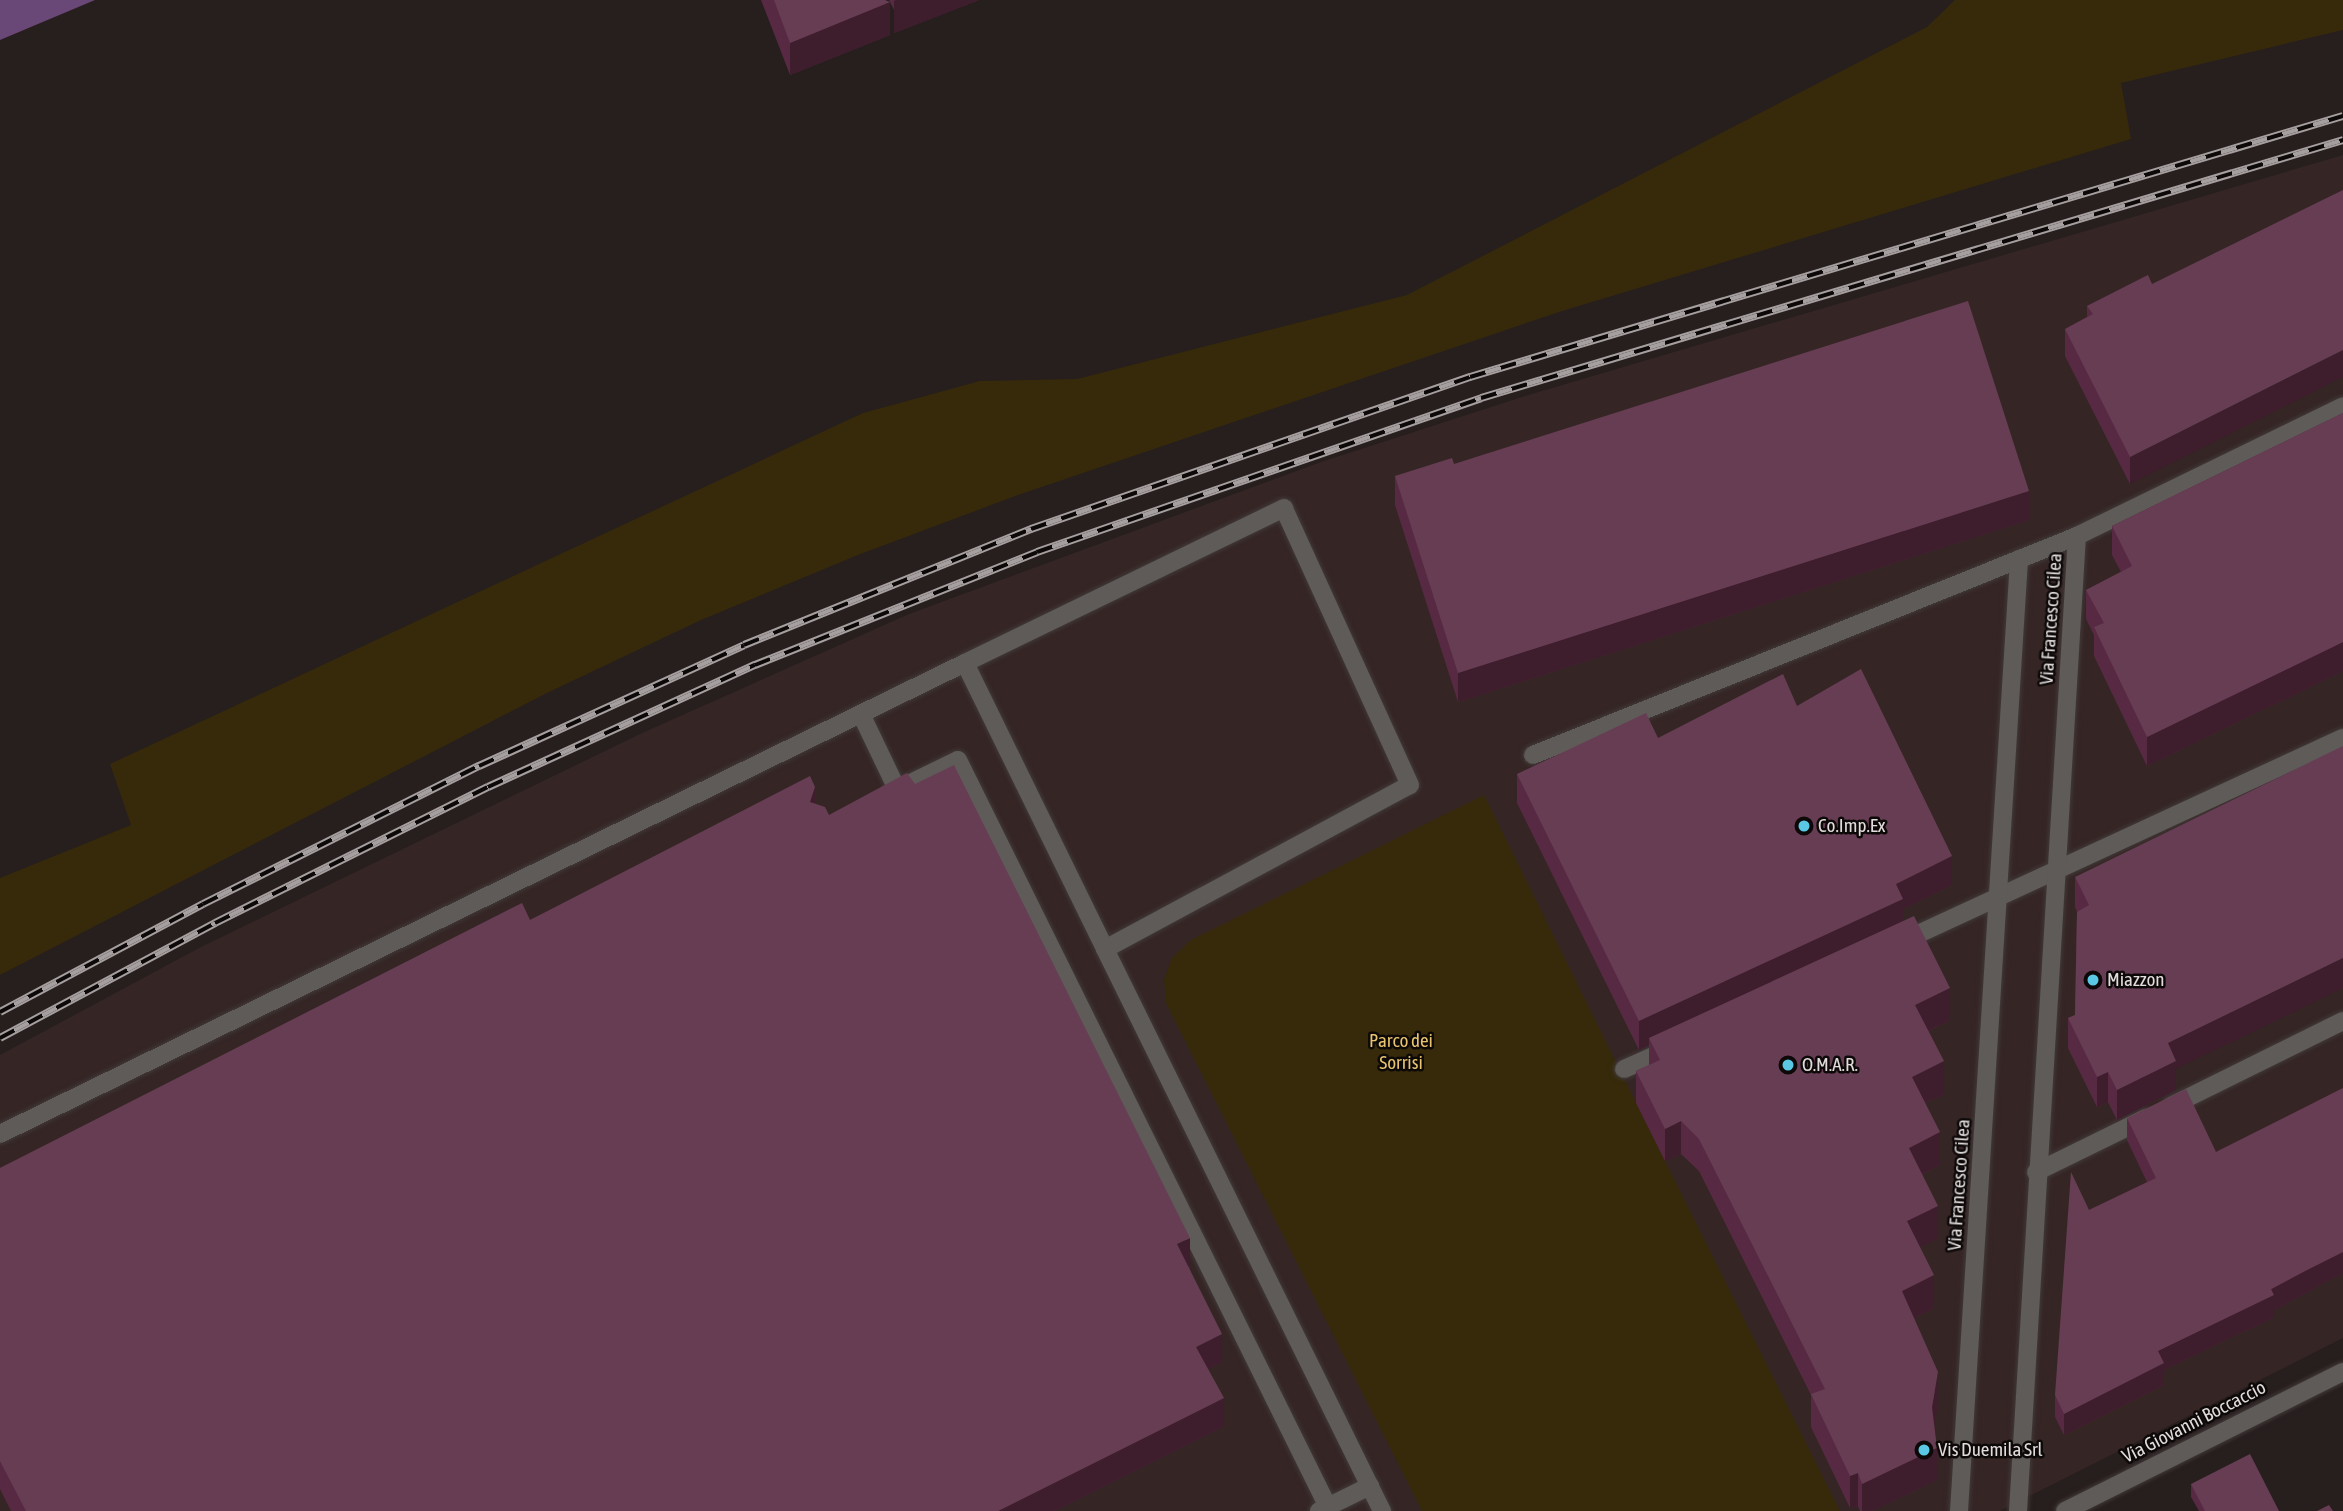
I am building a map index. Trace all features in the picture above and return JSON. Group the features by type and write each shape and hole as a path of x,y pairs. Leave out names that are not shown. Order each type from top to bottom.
{"street":[{"path":"2077,536 2343,406"},
{"path":"0,1134 1283,508 1410,785 1105,949"},
{"name":"Via Francesco Cilea","path":"1959,1511 2018,559 2077,536 2036,1172 2018,1511"},
{"path":"1533,755 2018,559"},
{"path":"965,663 1382,1511"},
{"path":"861,714 897,789"},
{"path":"1886,949 2343,738"},
{"path":"875,799 958,760 1324,1509 1370,1486"},
{"path":"2036,1172 2343,1021"},
{"path":"1624,1069 1686,1041"},
{"name":"Via Giovanni Boccaccio","path":"2065,1511 2343,1371"}],"shaded area":[{"path":"0,0 95,0 0,40"},
{"path":"2343,155 2343,1338 2000,1511 0,1511 0,1055 201,947 642,733 909,614 1321,462 1525,396"}],"green space":[{"path":"1955,0 2343,0 2343,30 2121,83 2131,139 1559,312 1018,495 858,555 701,620 547,693 0,975 0,878 131,825 110,764 863,413 980,381 1077,379 1407,295 1927,27"},
{"name":"Parco dei Sorrisi","path":"1484,795 1840,1511 1422,1511 1166,1003 1164,980 1172,958 1191,940"}],"building":[{"path":"774,0 885,0 890,2 790,43"},
{"path":"2343,190 2343,350 2130,457 2065,329 2093,314 2087,306 2148,275 2152,284"},
{"path":"1968,301 2029,491 1458,673 1395,476 1452,458 1454,464"},
{"path":"2343,413 2343,642 2147,737 2094,627 2104,623 2086,590 2132,566 2112,526"},
{"path":"1861,669 1952,856 1896,884 1903,899 1639,1021 1517,774 1646,713 1658,738 1783,674 1797,706"},
{"path":"2343,746 2343,958 2168,1043 2176,1061 2117,1090 2108,1072 2097,1077 2068,1018 2075,1015 2077,912 2089,905 2075,877"},
{"path":"954,765 1190,1238 1177,1244 1222,1334 1196,1347 1224,1398 998,1511 26,1511 0,1461 0,1168 522,903 530,920 810,776 815,787 810,802 825,807 829,815 907,773 915,784"},
{"path":"1914,916 1950,988 1915,1005 1944,1061 1912,1077 1940,1132 1909,1148 1938,1206 1907,1221 1934,1275 1902,1291 1938,1372 1932,1407 1937,1448 1862,1484 1858,1473 1850,1476 1811,1394 1825,1389 1699,1139 1681,1121 1665,1129 1636,1071 1660,1060 1649,1038"},
{"path":"2343,1088 2343,1252 2271,1289 2274,1295 2158,1351 2164,1363 2064,1414 2055,1395 2071,1172 2089,1210 2156,1178 2127,1118 2186,1089 2216,1152"},
{"path":"2250,1454 2279,1511 2205,1511 2191,1484"},
{"path":"2329,1505 2333,1511 2317,1511"}],"railway":[{"path":"0,1012 203,904 479,766 744,645 1031,529 1470,377 2343,116"},
{"path":"0,1038 215,923 488,787 755,665 1037,552 1481,398 2343,140"}],"place":[{"name":"Co.Imp.Ex","path":"1804,826"},
{"name":"Miazzon","path":"2093,980"},
{"name":"O.M.A.R.","path":"1788,1065"},
{"name":"Vis Duemila Srl","path":"1924,1450"}]}
